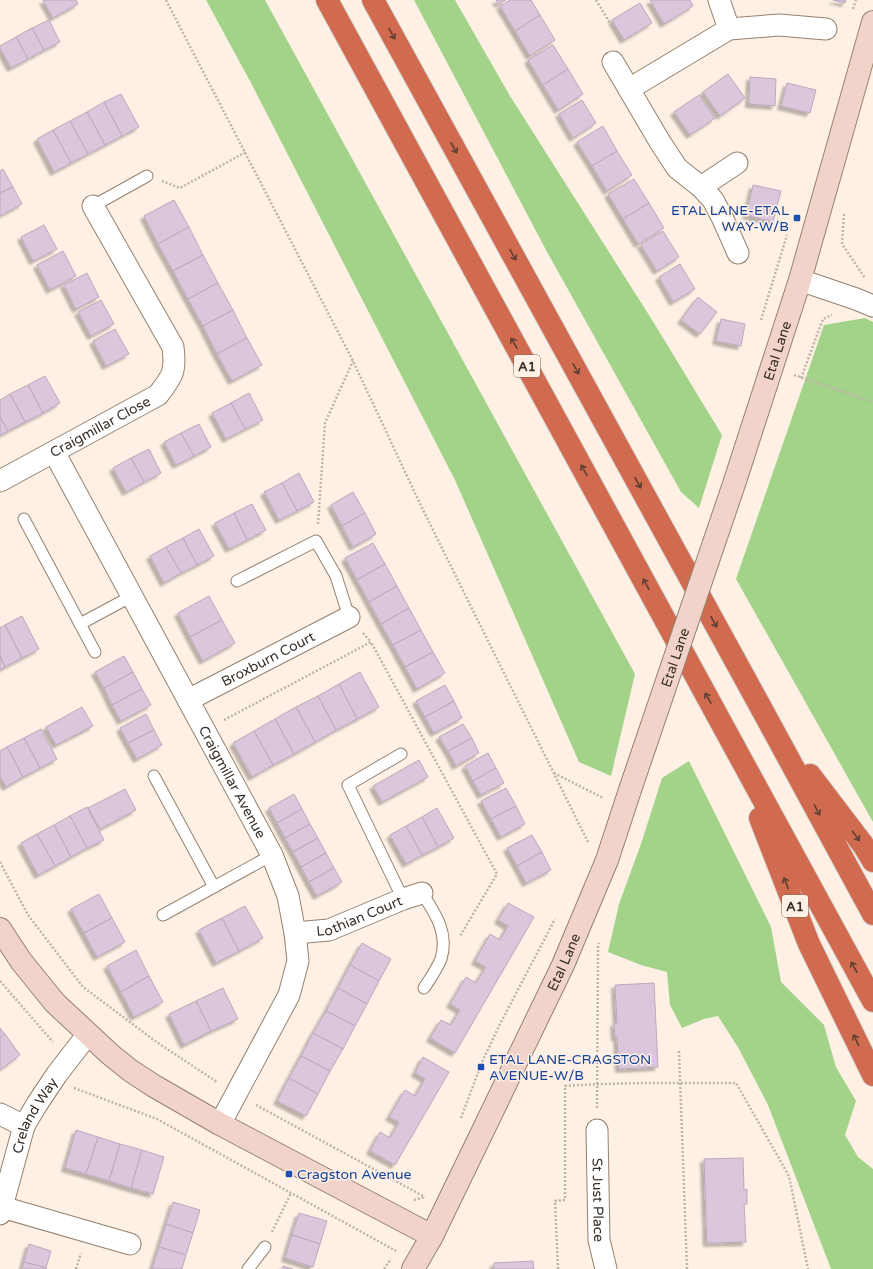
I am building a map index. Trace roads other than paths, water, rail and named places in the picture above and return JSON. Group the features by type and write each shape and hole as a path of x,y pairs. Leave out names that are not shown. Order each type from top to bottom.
{"highway":[{"name":"A1","path":"327,0 873,1001"},
{"path":"373,0 873,914"},
{"path":"765,715 859,840 873,861"},
{"name":"A1","path":"727,732 810,944 873,1075"}],"street":[{"path":"719,0 729,29"},
{"name":"Etal Lane","path":"413,1269 432,1236 563,965 606,860 735,481 800,280 873,22"},
{"path":"629,89 729,29 780,25 826,30"},
{"path":"613,62 677,168 701,187 713,200 738,253"},
{"path":"701,187 737,163"},
{"name":"Craigmillar Close","path":"0,481 158,395 170,380 175,364 173,347 93,206"},
{"path":"800,280 867,303"},
{"name":"Craigmillar Avenue","path":"54,452 272,855 288,896 296,933 298,961 289,995 220,1124"},
{"name":"Broxburn Court","path":"188,700 349,617"},
{"name":"Lothian Court","path":"296,933 329,930 412,896"},
{"path":"0,929 21,961 55,1003 130,1071 220,1124 432,1236"},
{"name":"Creland Way","path":"88,1034 49,1086 24,1126 1,1211 130,1244"},
{"path":"0,1114 24,1126"},
{"name":"St Just Place","path":"596,1130 599,1240 606,1269"}],"lane":[{"path":"93,206 147,176"},
{"path":"24,519 95,652"},
{"path":"237,582 316,542 336,576 349,617"},
{"path":"80,624 132,596"},
{"path":"401,754 348,785 412,896 437,916 442,929 443,951 424,988"},
{"path":"154,776 214,887"},
{"path":"163,915 272,855"},
{"path":"248,1269 265,1248"}],"place":[{"name":"ETAL LANE-ETAL WAY-W/B","path":"797,218"},
{"name":"ETAL LANE-CRAGSTON AVENUE-W/B","path":"481,1067"},
{"name":"Cragston Avenue","path":"289,1174"}]}
